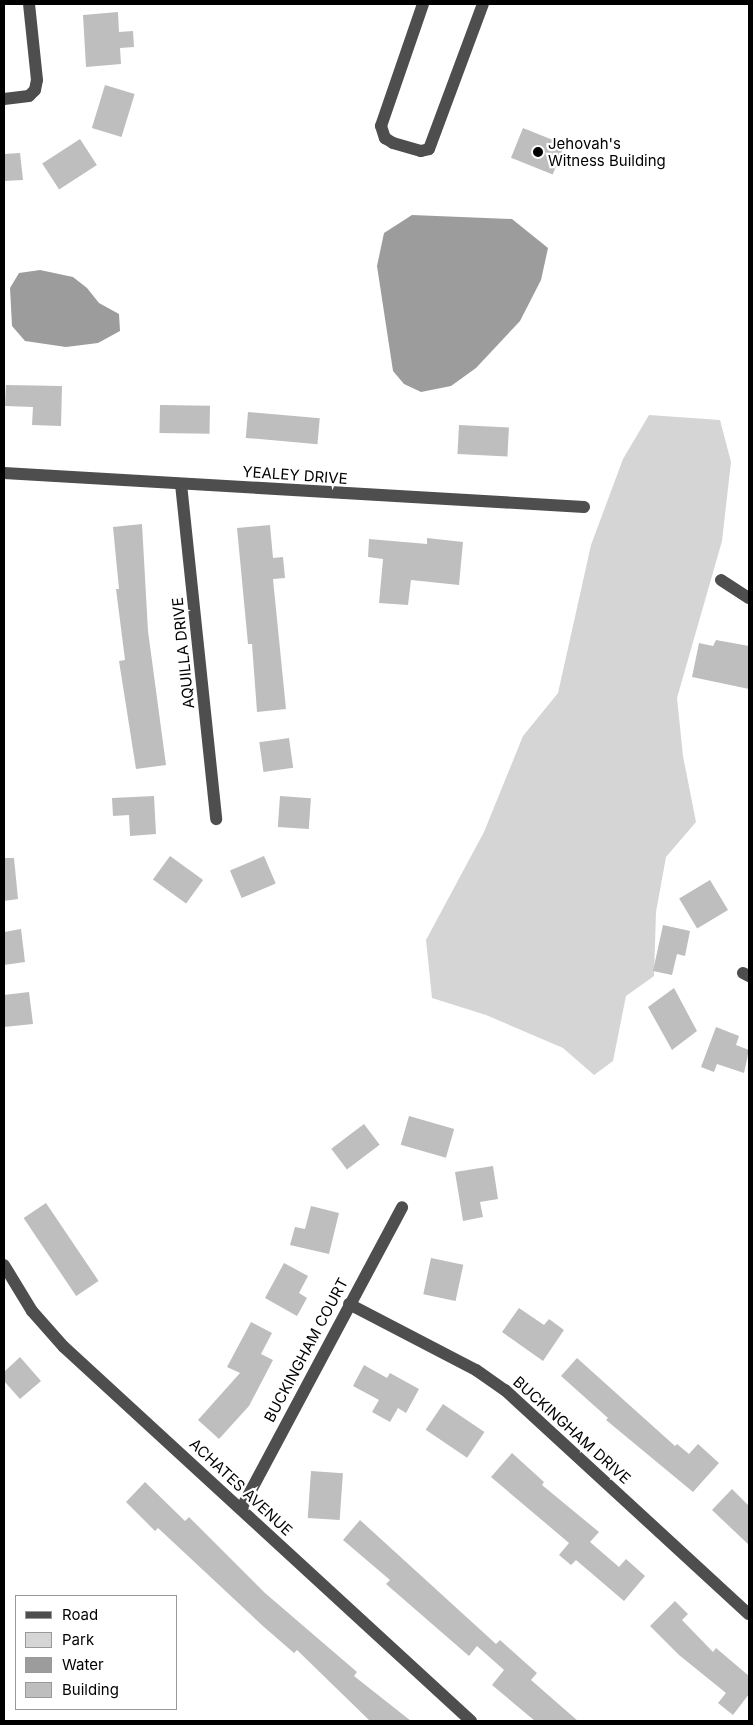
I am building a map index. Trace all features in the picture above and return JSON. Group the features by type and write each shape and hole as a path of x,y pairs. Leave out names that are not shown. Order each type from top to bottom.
{"street":[{"path":"4,99 28,96 35,90 37,80 29,4"},
{"path":"423,4 380,126 385,138 393,143 421,151 429,149 483,4"},
{"name":"YEALEY DRIVE","path":"4,473 584,507"},
{"name":"AQUILLA DRIVE","path":"182,484 216,819"},
{"path":"721,580 749,598"},
{"name":"BUCKINGHAM COURT","path":"241,1509 402,1207"},
{"name":"ACHATES AVENUE","path":"4,1265 32,1311 64,1347 471,1721"},
{"name":"BUCKINGHAM DRIVE","path":"349,1304 476,1370 505,1390 749,1612"}],"green space":[{"path":"649,415 720,420 731,462 722,541 677,698 683,756 696,822 666,857 656,912 654,976 626,996 613,1061 594,1075 563,1048 486,1015 432,998 426,940 484,832 523,736 558,693 591,545 623,459"}],"water":[{"path":"412,215 512,219 548,248 541,280 520,321 476,368 451,386 421,392 404,384 393,371 377,266 384,233"},
{"path":"40,270 73,277 87,288 99,303 119,314 120,331 98,343 66,347 25,341 12,326 10,288 19,273"}],"building":[{"path":"118,12 119,32 133,31 134,47 120,48 121,64 86,67 83,15"},
{"path":"105,85 135,94 121,137 92,128"},
{"name":"Jehovah's Witness Building","path":"523,128 565,145 553,175 511,158"},
{"path":"80,139 97,165 59,190 42,164"},
{"path":"20,153 23,180 4,181 4,154"},
{"path":"6,385 62,386 61,426 32,425 33,407 5,406"},
{"path":"160,405 210,406 210,434 160,433"},
{"path":"248,412 320,418 317,444 246,438"},
{"path":"459,425 509,428 507,457 457,454"},
{"path":"142,524 148,631 166,765 136,769 119,661 125,660 116,589 119,589 113,527"},
{"path":"270,525 273,558 283,557 285,578 273,579 286,709 257,712 252,644 248,644 237,528"},
{"path":"427,538 463,542 459,585 411,580 408,605 379,603 383,559 368,557 369,539 427,544"},
{"path":"716,640 749,646 749,689 692,677 699,643 713,646"},
{"path":"289,738 293,768 263,772 259,742"},
{"path":"154,796 156,834 130,836 129,815 113,816 112,798"},
{"path":"280,796 311,798 309,829 278,827"},
{"path":"170,856 203,880 186,904 153,879"},
{"path":"264,856 276,884 242,898 230,870"},
{"path":"4,858 14,858 18,899 4,901"},
{"path":"710,880 728,910 697,929 679,899"},
{"path":"663,925 690,931 685,956 677,954 672,975 653,971"},
{"path":"21,929 25,962 4,965 4,932"},
{"path":"674,988 697,1031 672,1050 648,1007"},
{"path":"29,992 33,1024 4,1027 4,995"},
{"path":"716,1027 739,1036 736,1045 749,1050 744,1073 717,1064 714,1072 701,1067"},
{"path":"409,1116 454,1129 446,1158 401,1145"},
{"path":"364,1124 380,1145 347,1169 331,1149"},
{"path":"493,1166 498,1199 480,1202 483,1217 463,1221 455,1172"},
{"path":"46,1203 99,1281 76,1296 24,1218"},
{"path":"311,1206 339,1213 329,1254 290,1245 295,1227 305,1229"},
{"path":"431,1258 463,1265 456,1301 423,1294"},
{"path":"284,1263 308,1276 299,1293 307,1298 297,1316 265,1298"},
{"path":"519,1308 544,1325 549,1319 564,1330 543,1361 502,1332"},
{"path":"251,1322 272,1333 261,1354 273,1360 249,1406 219,1439 198,1420 240,1373 227,1367"},
{"path":"20,1357 41,1381 20,1399 4,1381 4,1372"},
{"path":"577,1358 675,1446 677,1444 689,1454 698,1444 719,1463 693,1492 606,1420 608,1418 561,1376"},
{"path":"364,1365 387,1378 390,1373 419,1389 406,1413 398,1408 390,1422 372,1412 379,1400 353,1386"},
{"path":"443,1404 484,1432 467,1458 426,1430"},
{"path":"512,1453 544,1482 542,1485 599,1532 590,1542 619,1567 626,1559 645,1576 624,1601 576,1560 571,1565 559,1555 569,1543 491,1477"},
{"path":"311,1471 343,1473 340,1520 308,1518"},
{"path":"145,1482 185,1521 189,1517 265,1593 357,1672 354,1676 411,1721 370,1721 297,1650 294,1653 264,1627 158,1528 155,1531 126,1502"},
{"path":"732,1489 749,1506 749,1545 712,1510"},
{"path":"360,1520 496,1644 500,1640 537,1673 531,1680 578,1721 535,1721 492,1685 504,1670 477,1646 469,1656 386,1584 390,1580 343,1540"},
{"path":"675,1601 688,1614 682,1620 713,1652 716,1648 749,1676 749,1694 733,1715 718,1703 726,1693 679,1655 650,1626"}],"place":[{"name":"Jehovah's Witness Building","path":"538,152"}]}
